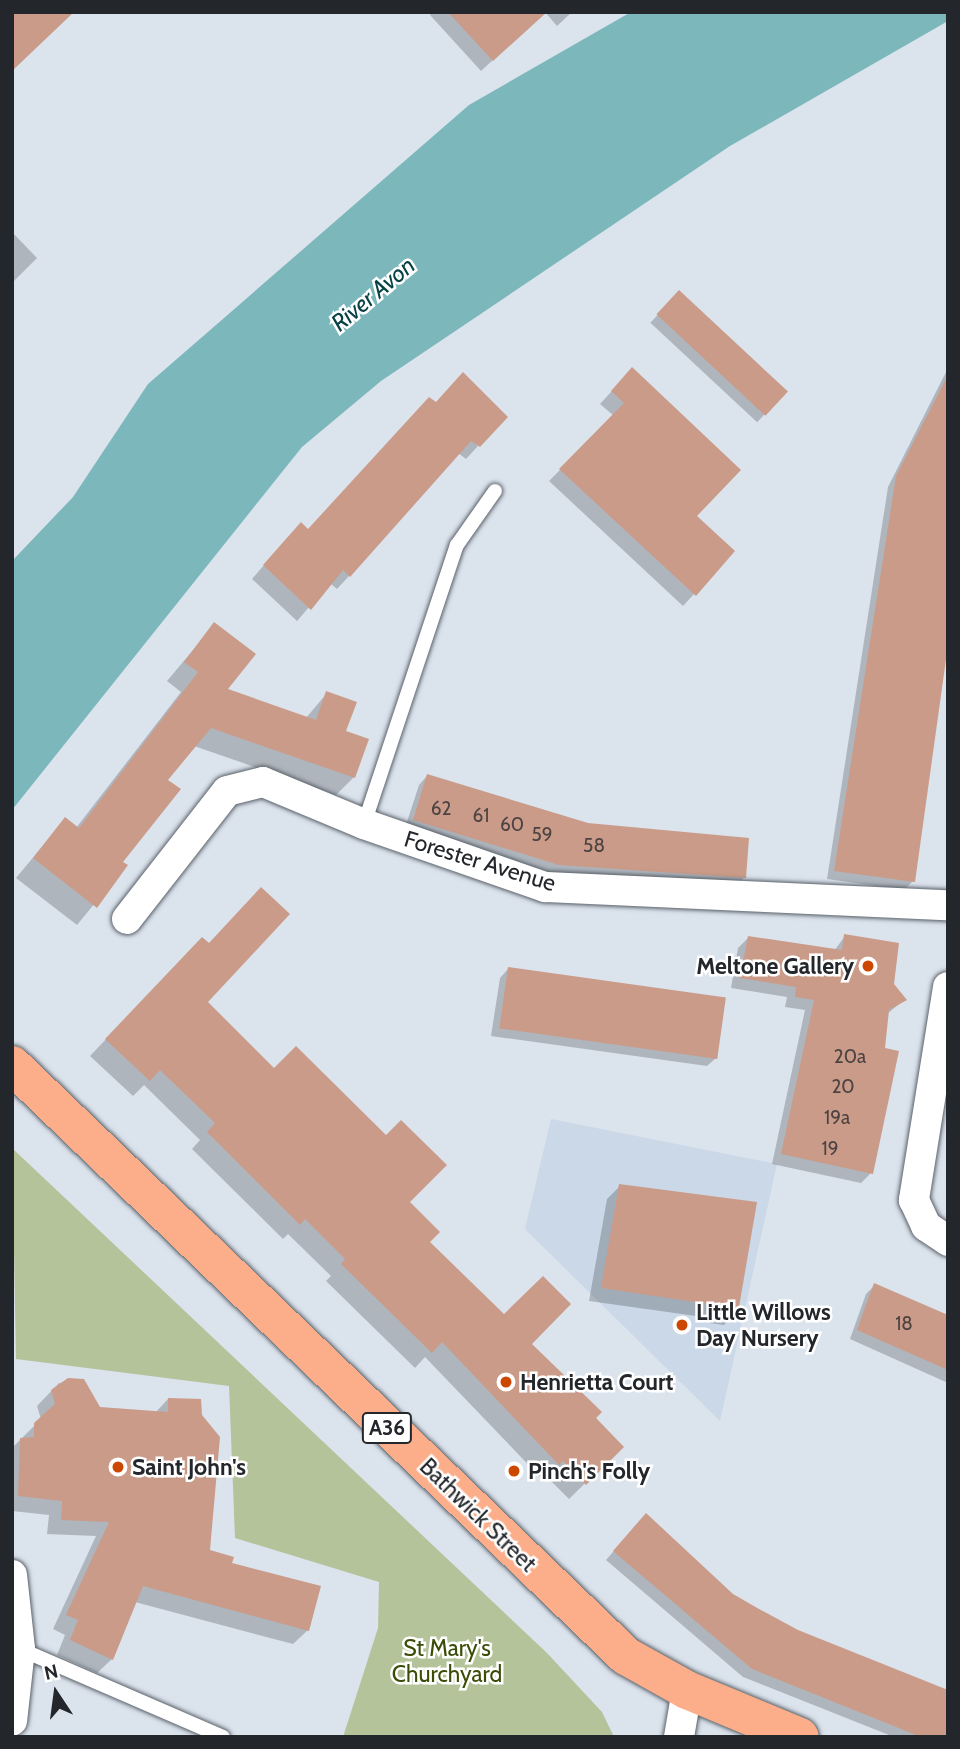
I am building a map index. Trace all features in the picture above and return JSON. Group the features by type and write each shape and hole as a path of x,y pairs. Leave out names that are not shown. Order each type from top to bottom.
{"highway":[{"name":"Bathwick Street","path":"12,1065 625,1656 687,1690 800,1737"}],"street":[{"name":"Forester Avenue","path":"127,919 227,791 263,782 364,824 545,887 948,905"},
{"path":"948,987 914,1200 926,1226 948,1241"},
{"path":"12,1574 20,1649 12,1721"},
{"path":"679,1737 687,1690"}],"lane":[{"path":"364,824 457,545 495,491"},
{"path":"20,1649 223,1737"}],"shaded area":[{"name":"Little Willows Day Nursery","path":"551,1119 777,1164 720,1421 525,1229"}],"green space":[{"name":"St Mary's Churchyard","path":"12,1148 547,1653 602,1712 614,1737 343,1737 378,1628 379,1582 235,1538 229,1386 16,1359"}],"water":[{"name":"River Avon","path":"631,12 948,12 948,21 730,146 381,381 302,447 12,810 12,561 73,497 148,384 469,105"}],"building":[{"path":"12,12 74,12 12,71"},
{"path":"448,12 547,12 493,61"},
{"path":"679,290 788,392 765,416 656,314"},
{"path":"632,367 741,470 697,516 735,551 696,596 559,469 624,403 611,391"},
{"path":"463,372 508,417 480,447 471,441 350,577 343,570 311,610 263,565 301,522 308,529 429,397 436,402"},
{"path":"948,375 948,645 915,882 834,871 896,476"},
{"path":"214,622 256,654 228,689 316,720 326,691 357,702 346,731 369,739 355,778 211,728 168,780 181,789 123,862 128,865 97,908 33,858 65,817 79,828 198,672 184,662"},
{"path":"427,774 588,823 749,838 746,878 559,865 413,820"},
{"path":"261,887 290,914 208,1002 274,1068 296,1046 386,1135 401,1120 447,1165 410,1202 440,1232 430,1242 504,1314 543,1276 571,1304 532,1344 602,1412 596,1418 624,1447 586,1485 563,1461 559,1465 442,1342 432,1353 341,1264 345,1259 305,1219 300,1225 207,1132 215,1123 160,1070 150,1081 105,1039 202,937 209,943"},
{"path":"844,934 899,943 894,984 907,1000 889,1010 885,1048 899,1051 873,1174 781,1154 814,1000 795,997 796,987 740,978 748,936 842,950"},
{"path":"508,967 726,998 717,1059 499,1028"},
{"path":"619,1184 757,1202 738,1313 707,1308 708,1304 601,1288"},
{"path":"874,1283 948,1315 948,1370 857,1330"},
{"path":"68,1378 84,1379 100,1407 168,1412 168,1398 201,1399 202,1415 220,1437 210,1550 234,1557 232,1563 321,1586 309,1631 143,1586 113,1660 70,1640 78,1620 66,1615 109,1522 61,1520 62,1501 18,1496 20,1438 34,1437 34,1423 55,1404 51,1390"},
{"path":"646,1513 733,1594 798,1630 948,1690 948,1737 921,1737 752,1669 613,1551"}],"place":[{"name":"Meltone Gallery","path":"868,966"},
{"name":"Little Willows Day Nursery","path":"682,1325"},
{"name":"Henrietta Court","path":"506,1382"},
{"name":"Saint John's","path":"118,1467"},
{"name":"Pinch's Folly","path":"514,1471"}]}
